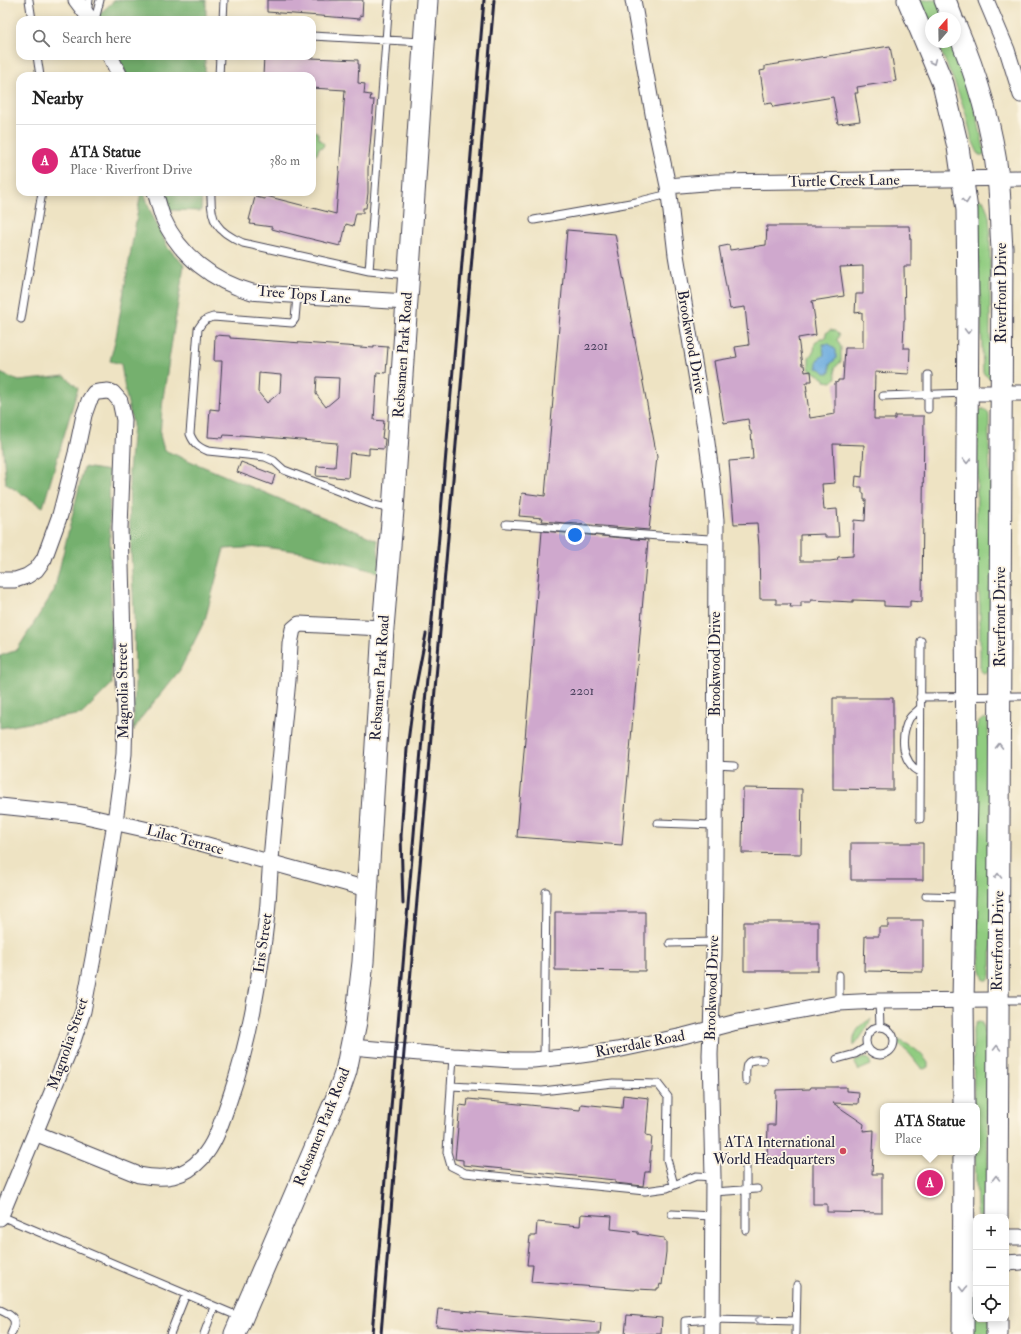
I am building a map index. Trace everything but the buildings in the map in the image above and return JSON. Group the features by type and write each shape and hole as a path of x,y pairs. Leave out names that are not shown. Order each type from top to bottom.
{"street":[{"path":"76,0 91,13"},
{"name":"Rebsamen Park Road","path":"239,1326 337,1097 346,1071 356,1022 362,970 368,889 383,628 393,510 427,0"},
{"name":"Brookwood Drive","path":"633,0 668,190 676,255 705,428 713,487 717,539 715,572 714,942 710,1055 713,1184 712,1334"},
{"path":"908,0 943,84 957,141 964,179 967,210 967,796 963,1000 964,1103"},
{"path":"945,0 950,12"},
{"path":"986,0 1007,50 1021,95"},
{"name":"Riverfront Drive","path":"961,38 981,95 993,146 998,178 1002,248 997,1214"},
{"path":"112,60 118,72"},
{"name":"Turtle Creek Lane","path":"668,190 716,182 1021,178"},
{"name":"Tree Tops Lane","path":"156,196 163,218 175,240 189,256 207,272 228,283 253,292 406,302"},
{"name":"Magnolia Street","path":"0,580 15,580 27,576 36,570 44,559 60,515 84,415 89,401 94,393 108,391 113,393 120,401 124,420 120,528 125,713 124,754 115,822 94,953 82,1011 73,1041 0,1217"},
{"path":"968,393 1021,393"},
{"name":"Iris Street","path":"35,1134 139,1175 152,1178 180,1174 192,1167 202,1158 211,1146 224,1117 236,1082 250,1024 267,914 290,644 293,629 299,624 383,628"},
{"name":"Lilac Terrace","path":"0,806 69,813 115,822 171,835 368,889"},
{"name":"Riverdale Road","path":"352,1047 513,1060 544,1059 617,1050 733,1023 839,1003 879,1001 997,1000"},
{"path":"963,1334 970,1238 964,1155"},
{"path":"1009,1237 1021,1237"},
{"path":"1009,1263 1021,1262"},
{"path":"997,1322 997,1334"}],"lane":[{"path":"29,0 31,16"},
{"path":"91,13 100,0"},
{"path":"223,16 224,0"},
{"path":"369,271 389,0"},
{"path":"316,36 425,42"},
{"path":"38,60 39,72"},
{"path":"219,72 220,60"},
{"path":"534,220 636,202 668,190"},
{"path":"21,320 41,196"},
{"path":"211,196 211,212 214,223 233,238 243,243 369,271 408,275"},
{"path":"297,296 295,319 292,323 213,317 206,319 202,323 198,329 190,434 193,442 199,448 208,450 265,457 274,461 284,470 374,505 393,510"},
{"path":"928,375 928,409"},
{"path":"883,396 968,393"},
{"path":"506,524 562,527 684,538 717,539"},
{"path":"920,818 921,641"},
{"path":"920,698 1021,696"},
{"path":"920,708 910,718 902,742 906,758 914,769 920,772"},
{"path":"715,765 734,766"},
{"path":"658,823 715,825"},
{"path":"544,1059 546,892"},
{"path":"926,896 965,897"},
{"path":"670,943 714,942"},
{"path":"839,975 839,1003"},
{"path":"997,1000 1021,1000"},
{"path":"879,1001 880,1027"},
{"path":"880,1027 892,1034 894,1038 893,1047 887,1054 880,1055 873,1054 867,1047 866,1038 871,1030 880,1027"},
{"path":"837,1059 855,1054 867,1047"},
{"path":"453,1056 447,1152 451,1166 465,1173 645,1191 667,1188 696,1176 713,1184 746,1190 757,1189"},
{"path":"746,1082 746,1069 749,1062 753,1059 764,1060"},
{"path":"451,1086 542,1091 613,1083 658,1084 668,1097 667,1159 674,1185"},
{"path":"746,1166 746,1230"},
{"path":"672,1214 712,1216"},
{"path":"0,1217 186,1294 214,1307 239,1326"},
{"path":"796,1334 797,1284"},
{"path":"170,1334 186,1294"},
{"path":"204,1334 214,1307"},
{"path":"0,1310 15,1321 11,1334"},
{"path":"685,1334 685,1321 712,1319 796,1321"}],"green space":[{"path":"115,0 206,0 206,16 98,15"},
{"path":"916,0 939,0 944,12 925,12 925,18"},
{"path":"940,48 957,48 967,71 985,153 983,155 979,155 972,140 966,114"},
{"path":"120,60 205,60 205,72 125,72"},
{"path":"316,132 324,144 323,147 319,148 317,154"},
{"path":"140,196 145,196 150,210 168,248 184,265 163,398 160,435 164,450 377,540 381,573 302,552 263,547 224,549 205,620 180,670 141,718 133,731 135,684 134,612 130,534 129,472 133,425 121,364 110,361 116,337"},
{"path":"167,196 202,196 201,211 169,210"},
{"path":"980,199 984,201 989,216 990,228 990,337 993,373 989,378 983,373 980,291 975,222 975,212 978,200"},
{"path":"830,330 835,331 839,335 837,340 841,347 841,362 835,367 836,378 832,382 825,381 825,379 809,369 809,357 814,351 815,343 820,338 826,338 826,333"},
{"path":"0,373 19,381 65,376 78,388 43,507 6,484 2,440 0,438"},
{"path":"981,409 988,412 989,416 995,575 993,663 989,671 983,673 980,671 980,606 976,559 978,412"},
{"path":"84,467 109,471 112,684 82,714 0,728 0,656 17,650 54,591"},
{"path":"984,718 988,720 993,865 991,975 988,980 984,980 981,971 979,952 973,802 975,732 978,723"},
{"path":"871,1019 864,1033 854,1046 854,1037 856,1033 863,1024"},
{"path":"976,1023 982,1023 986,1042 988,1168 991,1214 978,1214 977,1210 975,1155 980,1155 980,1103 974,1103 973,1031"},
{"path":"898,1040 919,1052 928,1063 928,1067 924,1069 921,1068 909,1053 898,1044"},
{"path":"864,1058 869,1059 871,1065 859,1070 854,1062"},
{"path":"973,1284 973,1322 990,1322 990,1334 971,1334 971,1288"}],"water":[{"path":"823,344 829,344 836,350 836,359 830,364 830,373 825,373 821,369 817,368 817,360 824,355"}],"railway":[{"path":"372,1334 484,0"},
{"path":"381,1334 494,0"},
{"path":"403,904 401,836 407,749 414,696 426,634"}],"place":[{"name":"ATA International World Headquarters","path":"843,1151"},
{"name":"ATA Statue","path":"930,1183"}]}
